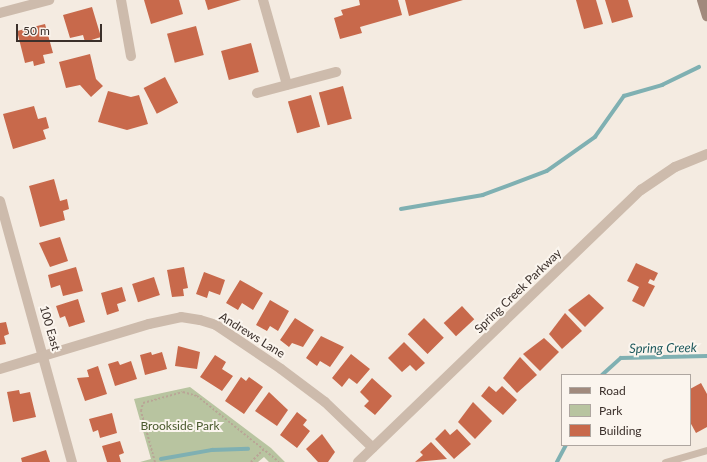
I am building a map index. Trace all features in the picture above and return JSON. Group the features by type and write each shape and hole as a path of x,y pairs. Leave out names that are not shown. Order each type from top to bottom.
{"street":[{"path":"0,13 50,0"},
{"path":"121,0 131,56"},
{"path":"263,0 287,85"},
{"path":"702,0 707,16"},
{"path":"257,93 336,72"},
{"name":"Spring Creek Parkway","path":"358,462 641,190 675,167 707,154"},
{"name":"100 East","path":"0,201 45,357 72,462"},
{"name":"Andrews Lane","path":"0,369 45,357 149,324 182,317 200,320 216,325 281,369 325,402 372,448"}],"lane":[{"path":"665,462 707,450"}],"path":[{"path":"155,462 141,411 143,403 183,392 197,396 265,448 280,462"},
{"path":"251,462 265,448"}],"green space":[{"name":"Brookside Park","path":"190,387 271,448 285,462 269,462 264,457 258,462 140,462 151,459 134,399"}],"building":[{"path":"144,0 179,0 183,14 151,24"},
{"path":"205,0 241,0 208,10"},
{"path":"359,0 398,0 402,15 360,27 362,33 340,39 334,18 343,15 341,10 360,5"},
{"path":"405,0 463,0 409,16"},
{"path":"576,0 596,0 603,24 584,29"},
{"path":"605,0 628,0 633,17 612,23"},
{"path":"92,7 101,37 85,42 83,35 70,38 63,15"},
{"path":"45,24 53,53 43,55 45,63 34,66 33,61 25,63 17,31"},
{"path":"196,26 204,55 175,63 167,34"},
{"path":"251,43 259,72 229,80 221,51"},
{"path":"90,54 96,79 103,86 91,97 80,85 66,88 59,62"},
{"path":"165,77 178,103 157,114 144,88"},
{"path":"343,86 352,119 328,125 319,92"},
{"path":"108,91 131,97 139,95 148,124 127,130 98,122"},
{"path":"311,95 320,127 297,133 288,102"},
{"path":"34,106 38,119 46,117 49,128 43,130 46,139 13,149 3,114"},
{"path":"54,179 60,201 67,199 69,209 63,211 65,220 40,227 29,186"},
{"path":"60,237 68,261 50,267 39,243"},
{"path":"636,263 658,273 654,281 650,279 648,283 655,286 644,307 632,301 639,287 627,281"},
{"path":"76,267 83,291 63,296 60,285 51,288 48,275"},
{"path":"184,267 188,288 183,289 184,296 172,297 167,270"},
{"path":"204,272 225,280 220,295 209,291 207,298 196,294"},
{"path":"154,277 160,295 138,302 132,284"},
{"path":"240,280 263,293 253,310 242,303 238,310 226,303"},
{"path":"122,287 126,301 117,304 119,311 107,315 101,293"},
{"path":"589,294 604,308 585,327 568,310"},
{"path":"78,299 85,322 69,327 65,316 60,318 56,306"},
{"path":"270,300 289,311 278,331 270,326 267,331 256,325"},
{"path":"462,306 474,319 456,336 444,323"},
{"path":"565,313 582,331 562,349 549,334"},
{"path":"295,318 314,330 303,347 292,343 289,347 280,340"},
{"path":"424,318 444,338 428,354 408,334"},
{"path":"6,322 9,334 4,336 6,344 0,345 0,323"},
{"path":"321,336 344,347 330,367 320,361 317,366 306,358"},
{"path":"544,338 559,352 540,371 523,354"},
{"path":"404,342 425,363 416,371 410,365 402,372 388,358"},
{"path":"178,346 200,352 197,369 175,366"},
{"path":"151,352 152,355 162,352 167,369 145,375 140,355"},
{"path":"351,354 370,369 357,384 349,378 342,387 332,378"},
{"path":"215,355 226,362 222,369 233,376 222,391 200,377"},
{"path":"520,357 537,375 517,393 503,378"},
{"path":"118,361 120,365 131,361 137,379 115,386 108,364"},
{"path":"98,366 107,394 85,401 77,378 89,377 87,370"},
{"path":"241,377 246,381 249,377 263,387 244,414 225,401"},
{"path":"372,378 392,396 375,415 364,406 369,401 360,392"},
{"path":"701,383 707,394 707,427 696,433 691,424 691,388"},
{"path":"489,386 496,392 502,386 517,400 503,415 481,396"},
{"path":"19,390 20,394 30,392 36,417 13,422 7,392"},
{"path":"269,392 288,410 277,426 255,411"},
{"path":"473,402 492,421 475,439 458,422"},
{"path":"297,412 307,420 303,425 310,431 297,448 280,435"},
{"path":"112,413 117,433 100,438 98,430 93,432 89,419"},
{"path":"445,429 450,435 457,429 471,444 454,459 435,439"},
{"path":"322,434 335,452 328,462 318,462 306,449"},
{"path":"120,441 124,453 119,455 121,462 107,462 102,446"},
{"path":"431,442 447,459 415,462 423,455 420,452"},
{"path":"46,450 50,462 22,462 21,458"}],"waterway":[{"path":"401,209 483,195 547,171 595,137 624,96 662,85 699,67"},
{"name":"Spring Creek","path":"603,374 621,358 707,356"},
{"name":"Spring Creek","path":"557,462 565,446"},
{"path":"161,459 212,450 248,449"}]}
